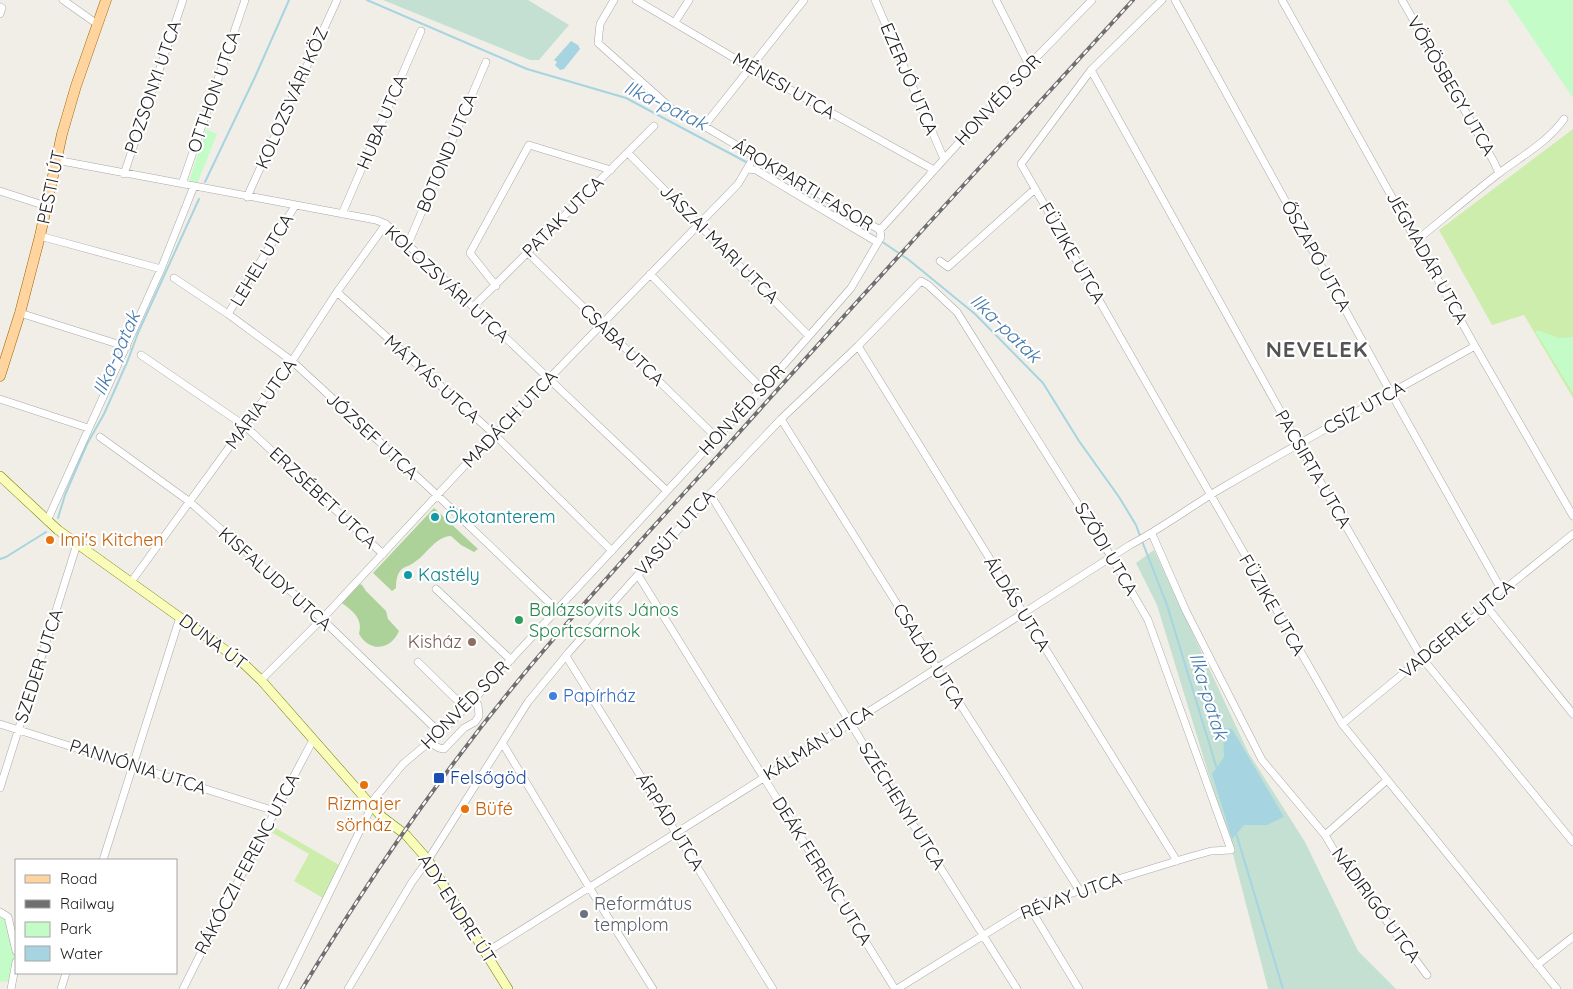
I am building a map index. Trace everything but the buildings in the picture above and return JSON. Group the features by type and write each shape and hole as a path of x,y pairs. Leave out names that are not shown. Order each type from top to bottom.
{"main road":[{"name":"PESTI ÚT","path":"0,376 20,313 40,236 56,160 76,86 106,0"}],"street":[{"path":"63,0 97,24"},
{"name":"POZSONYI UTCA","path":"124,174 183,0"},
{"name":"OTTHON UTCA","path":"182,184 245,0"},
{"name":"KOLOZSVÁRI KÖZ","path":"248,197 337,0"},
{"name":"ÁROKPARTI FASOR","path":"614,0 600,24 598,43 671,108 704,126 751,163 879,238"},
{"name":"MÉNESI UTCA","path":"636,0 751,68 934,170"},
{"path":"675,22 689,0"},
{"path":"704,126 804,0"},
{"name":"EZERJÓ UTCA","path":"875,0 944,159"},
{"path":"996,0 1029,65"},
{"name":"HONVÉD SOR","path":"282,989 371,805 403,764 465,708 511,660 762,389 851,288 879,238 934,170 1029,65 1092,0"},
{"path":"1090,70 1162,0"},
{"name":"ŐSZAPÓ UTCA","path":"1175,0 1501,590"},
{"name":"JÉGMADÁR UTCA","path":"1282,0 1475,346 1573,516"},
{"name":"VÖRÖSBEGY UTCA","path":"1402,0 1499,173"},
{"name":"HUBA UTCA","path":"342,214 421,31"},
{"name":"BOTOND UTCA","path":"408,244 486,62"},
{"name":"FÜZIKE UTCA","path":"1090,70 1021,164 1209,495 1342,724 1557,989"},
{"name":"PACSIRTA UTCA","path":"1090,70 1298,443 1422,658 1573,842"},
{"path":"1416,240 1499,173 1538,145 1564,119"},
{"name":"PATAK UTCA","path":"473,307 654,126"},
{"path":"496,286 470,253 529,146 611,170"},
{"name":"JÁSZAI MARI UTCA","path":"628,153 809,336"},
{"name":"KOLOZSVÁRI UTCA","path":"56,160 376,220 386,224 548,380 667,491"},
{"name":"ÁROKPARTI FASOR","path":"751,163 756,170 879,238"},
{"name":"MADÁCH UTCA","path":"262,680 600,325 738,184 751,163"},
{"path":"52,525 88,428 197,187"},
{"name":"FÜZIKE UTCA","path":"940,261 948,267 1035,189"},
{"path":"0,191 46,206"},
{"name":"LEHEL UTCA","path":"228,314 295,206"},
{"name":"MÁRIA UTCA","path":"131,582 292,361 336,292 386,224"},
{"path":"40,236 161,269"},
{"name":"CSABA UTCA","path":"527,252 717,438"},
{"path":"650,274 762,389"},
{"name":"JÓZSEF UTCA","path":"174,278 228,314 292,361 437,495 557,610"},
{"name":"VASÚT UTCA","path":"348,989 412,882 503,744 528,702 566,656 710,494 781,419 858,346 921,281"},
{"name":"SZŐDI UTCA","path":"921,281 958,312 1112,558 1148,620 1231,850"},
{"name":"MÁTYÁS UTCA","path":"336,292 495,435 612,551"},
{"path":"20,313 126,347"},
{"name":"ÁLDÁS UTCA","path":"858,346 1177,860"},
{"name":"CSÍZ UTCA","path":"1149,535 1209,495 1298,443 1475,346"},
{"name":"ERZSÉBET UTCA","path":"141,355 245,426 383,554"},
{"path":"0,399 88,428"},
{"name":"CSALÁD UTCA","path":"781,419 1080,891"},
{"name":"KISFALUDY UTCA","path":"100,437 190,502 322,619 440,732"},
{"name":"DUNA ÚT","path":"0,476 52,525 236,657 262,680 381,816 403,833"},
{"name":"SZÉCHENYI UTCA","path":"710,494 897,799 1017,989"},
{"name":"VADGERLE UTCA","path":"1342,724 1487,607 1501,590 1573,534"},
{"name":"KÁLMÁN UTCA","path":"485,953 1024,614 1130,545 1149,535"},
{"name":"NÁDIRIGÓ UTCA","path":"1149,535 1262,760 1325,834 1335,852 1427,975"},
{"name":"SZEDER UTCA","path":"0,788 77,544"},
{"name":"DEÁK FERENC UTCA","path":"638,575 896,989"},
{"path":"436,589 511,660"},
{"path":"1487,607 1573,714"},
{"path":"103,859 180,617"},
{"name":"ÁRPÁD UTCA","path":"566,656 773,989"},
{"path":"418,662 465,708"},
{"path":"429,742 444,749 464,728 474,722 479,716 478,705 474,698"},
{"name":"PANNÓNIA UTCA","path":"0,724 275,810"},
{"name":"RÁKÓCZI FERENC UTCA","path":"183,989 313,740"},
{"path":"503,744 653,989"},
{"name":"NÁDIRIGÓ UTCA","path":"1325,834 1386,780"},
{"name":"ADY ENDRE ÚT","path":"403,833 428,860 508,989"},
{"name":"RÉVAY UTCA","path":"896,989 1030,908 1177,860 1211,851 1231,850"},
{"path":"1030,908 1080,989"},
{"path":"0,912 8,917 15,947"},
{"path":"1537,965 1573,936"},
{"path":"11,989 15,967"},
{"path":"61,989 66,974"}],"green space":[{"path":"383,0 528,0 569,25 539,60 530,60"},
{"path":"1507,0 1573,0 1573,98"},
{"path":"206,129 217,134 197,184 189,181"},
{"path":"1573,129 1573,398 1524,315 1492,325 1439,230"},
{"path":"1535,331 1559,338 1573,337 1573,393"},
{"path":"434,508 478,549 474,552 461,545 451,536 440,539 420,558 400,571 397,577 396,588 392,591 373,573"},
{"path":"1154,550 1248,752 1305,842 1358,951 1396,989 1268,989 1233,854 1157,605 1136,563"},
{"path":"360,584 386,611 388,619 399,631 391,642 386,645 374,646 364,640 359,634 359,620 342,603"},
{"path":"274,827 339,865 323,898 294,881 309,854 271,832"},
{"path":"0,912 8,917 14,942 15,963 12,981 0,982"}],"water":[{"path":"571,41 578,45 580,49 564,69 560,70 555,65 557,62 554,60"},
{"path":"1223,728 1232,729 1284,817 1267,825 1244,825 1232,839 1212,774 1224,757"}],"waterway":[{"name":"Ilka-patak","path":"205,182 289,0"},
{"name":"Ilka-patak","path":"367,0 527,69 626,98 748,163"},
{"name":"Ilka-patak","path":"774,177 875,237"},
{"name":"Ilka-patak","path":"58,518 65,495 87,444 104,414 138,333 199,199"},
{"name":"Ilka-patak","path":"881,241 909,260 975,314 1043,383 1079,441 1119,497 1136,525 1140,536"},
{"name":"Ilka-patak","path":"0,559 46,532"},
{"name":"Ilka-patak","path":"1142,541 1167,605 1217,769"},
{"name":"Ilka-patak","path":"1236,833 1283,989"}],"railway":[{"path":"302,989 390,852 454,763 521,677 619,565 1133,0"}],"place":[{"name":"Ökotanterem","path":"435,517"},
{"name":"Imi's Kitchen","path":"50,540"},
{"name":"Kastély","path":"408,575"},
{"name":"Balázsovits János Sportcsarnok","path":"519,620"},
{"name":"Kisház","path":"472,642"},
{"name":"Papírház","path":"553,696"},
{"name":"Felsőgöd","path":"439,778"},
{"name":"Rizmajer sörház","path":"364,785"},
{"name":"Büfé","path":"465,809"},
{"name":"Református templom","path":"584,914"}],"district":[{"name":"NEVELEK","path":"1317,349"}]}
